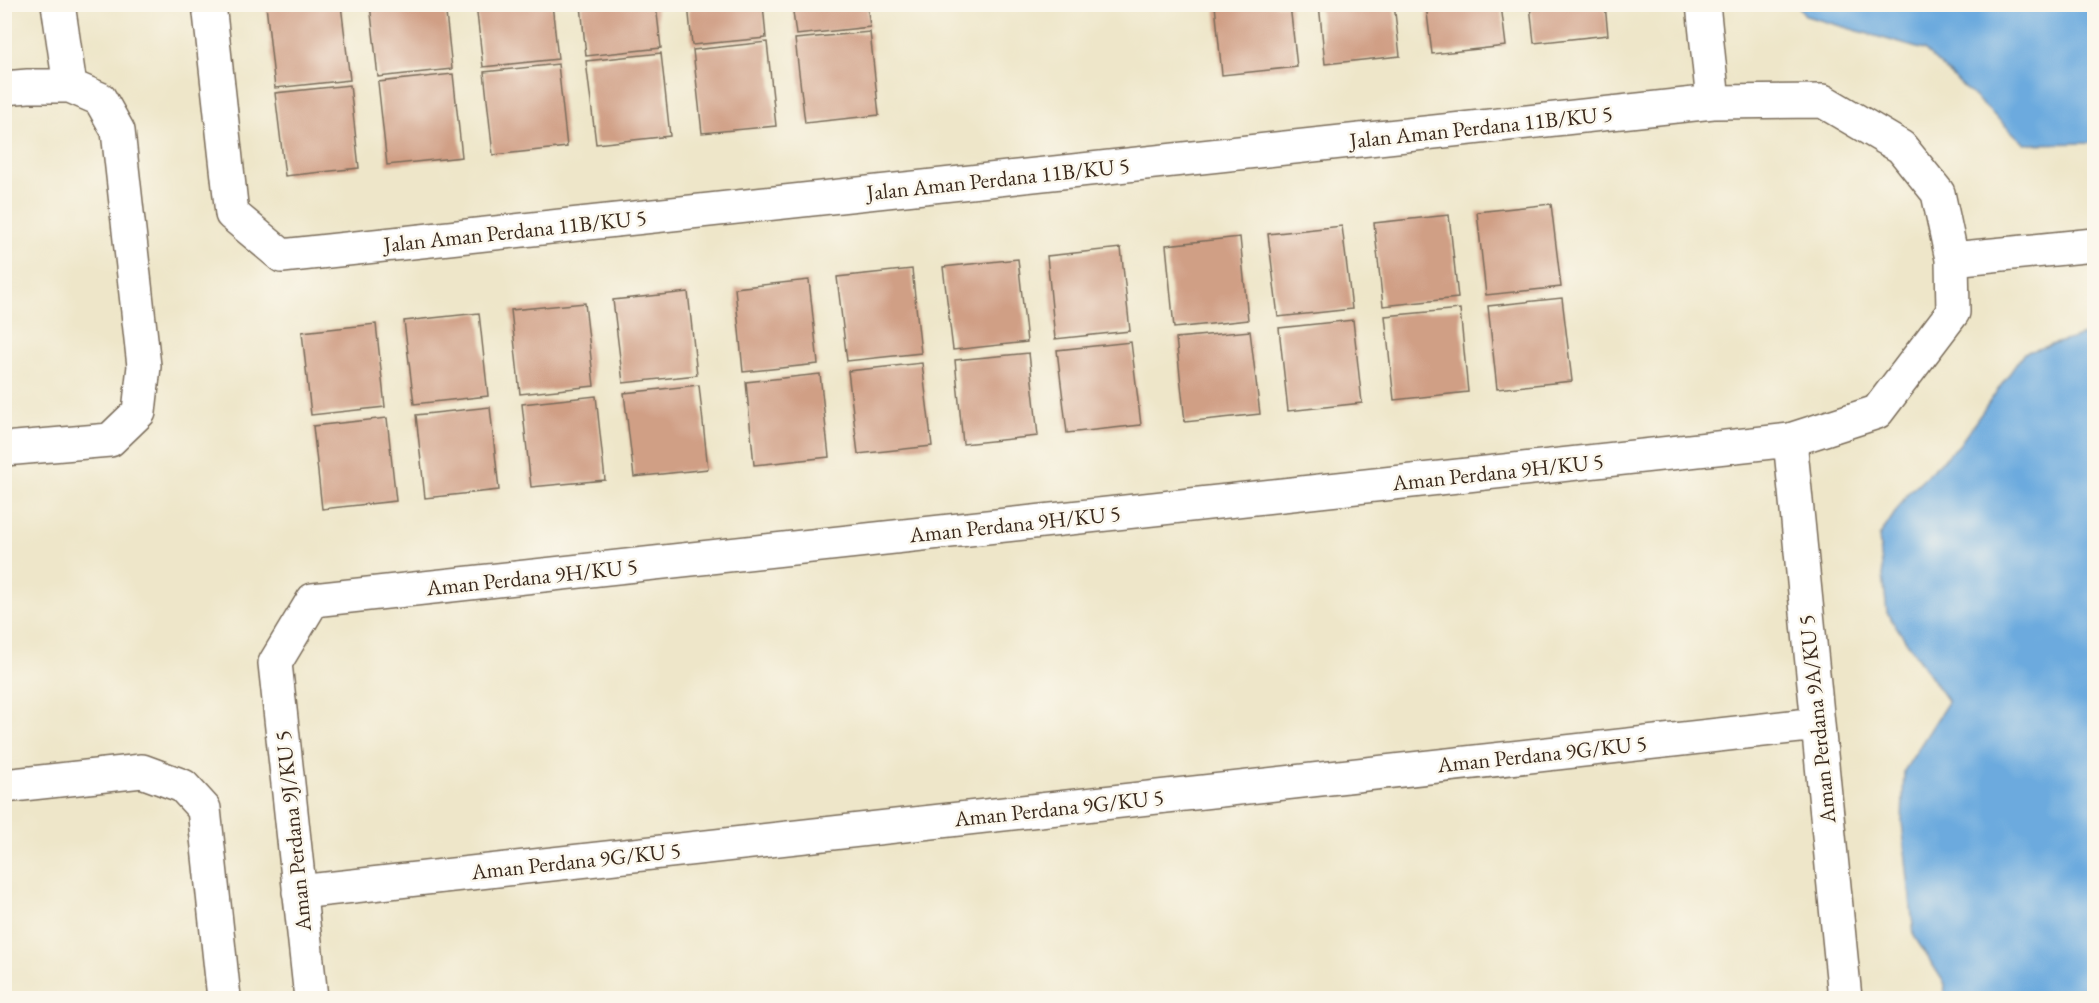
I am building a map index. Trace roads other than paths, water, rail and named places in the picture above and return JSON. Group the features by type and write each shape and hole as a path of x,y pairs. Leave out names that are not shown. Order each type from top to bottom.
{"street":[{"path":"58,4 70,86"},
{"name":"Jalan Aman Perdana 11B/KU 5","path":"210,4 232,214 282,256 1713,102 1823,101 1901,147 1938,193 1952,259 1953,312 1877,412 1790,440"},
{"path":"1703,4 1713,102"},
{"path":"4,88 70,86 100,99 117,131 144,366 139,412 110,440 4,449"},
{"path":"1952,259 2094,245"},
{"name":"Aman Perdana 9H/KU 5","path":"275,663 313,600 1790,440"},
{"name":"Aman Perdana 9A/KU 5","path":"1790,440 1845,999"},
{"name":"Aman Perdana 9J/KU 5","path":"275,663 311,999"},
{"name":"Aman Perdana 9G/KU 5","path":"299,892 1818,724"},
{"path":"4,786 142,771 183,786 204,809 224,999"}],"water":[{"path":"1797,5 2086,5 2094,20 2094,143 2025,144 1924,50 1806,16"},
{"path":"2094,332 2094,998 1944,998 1945,984 1914,936 1902,822 1904,771 1948,702 1887,613 1879,537 1908,493 1959,445 2024,353"}]}
